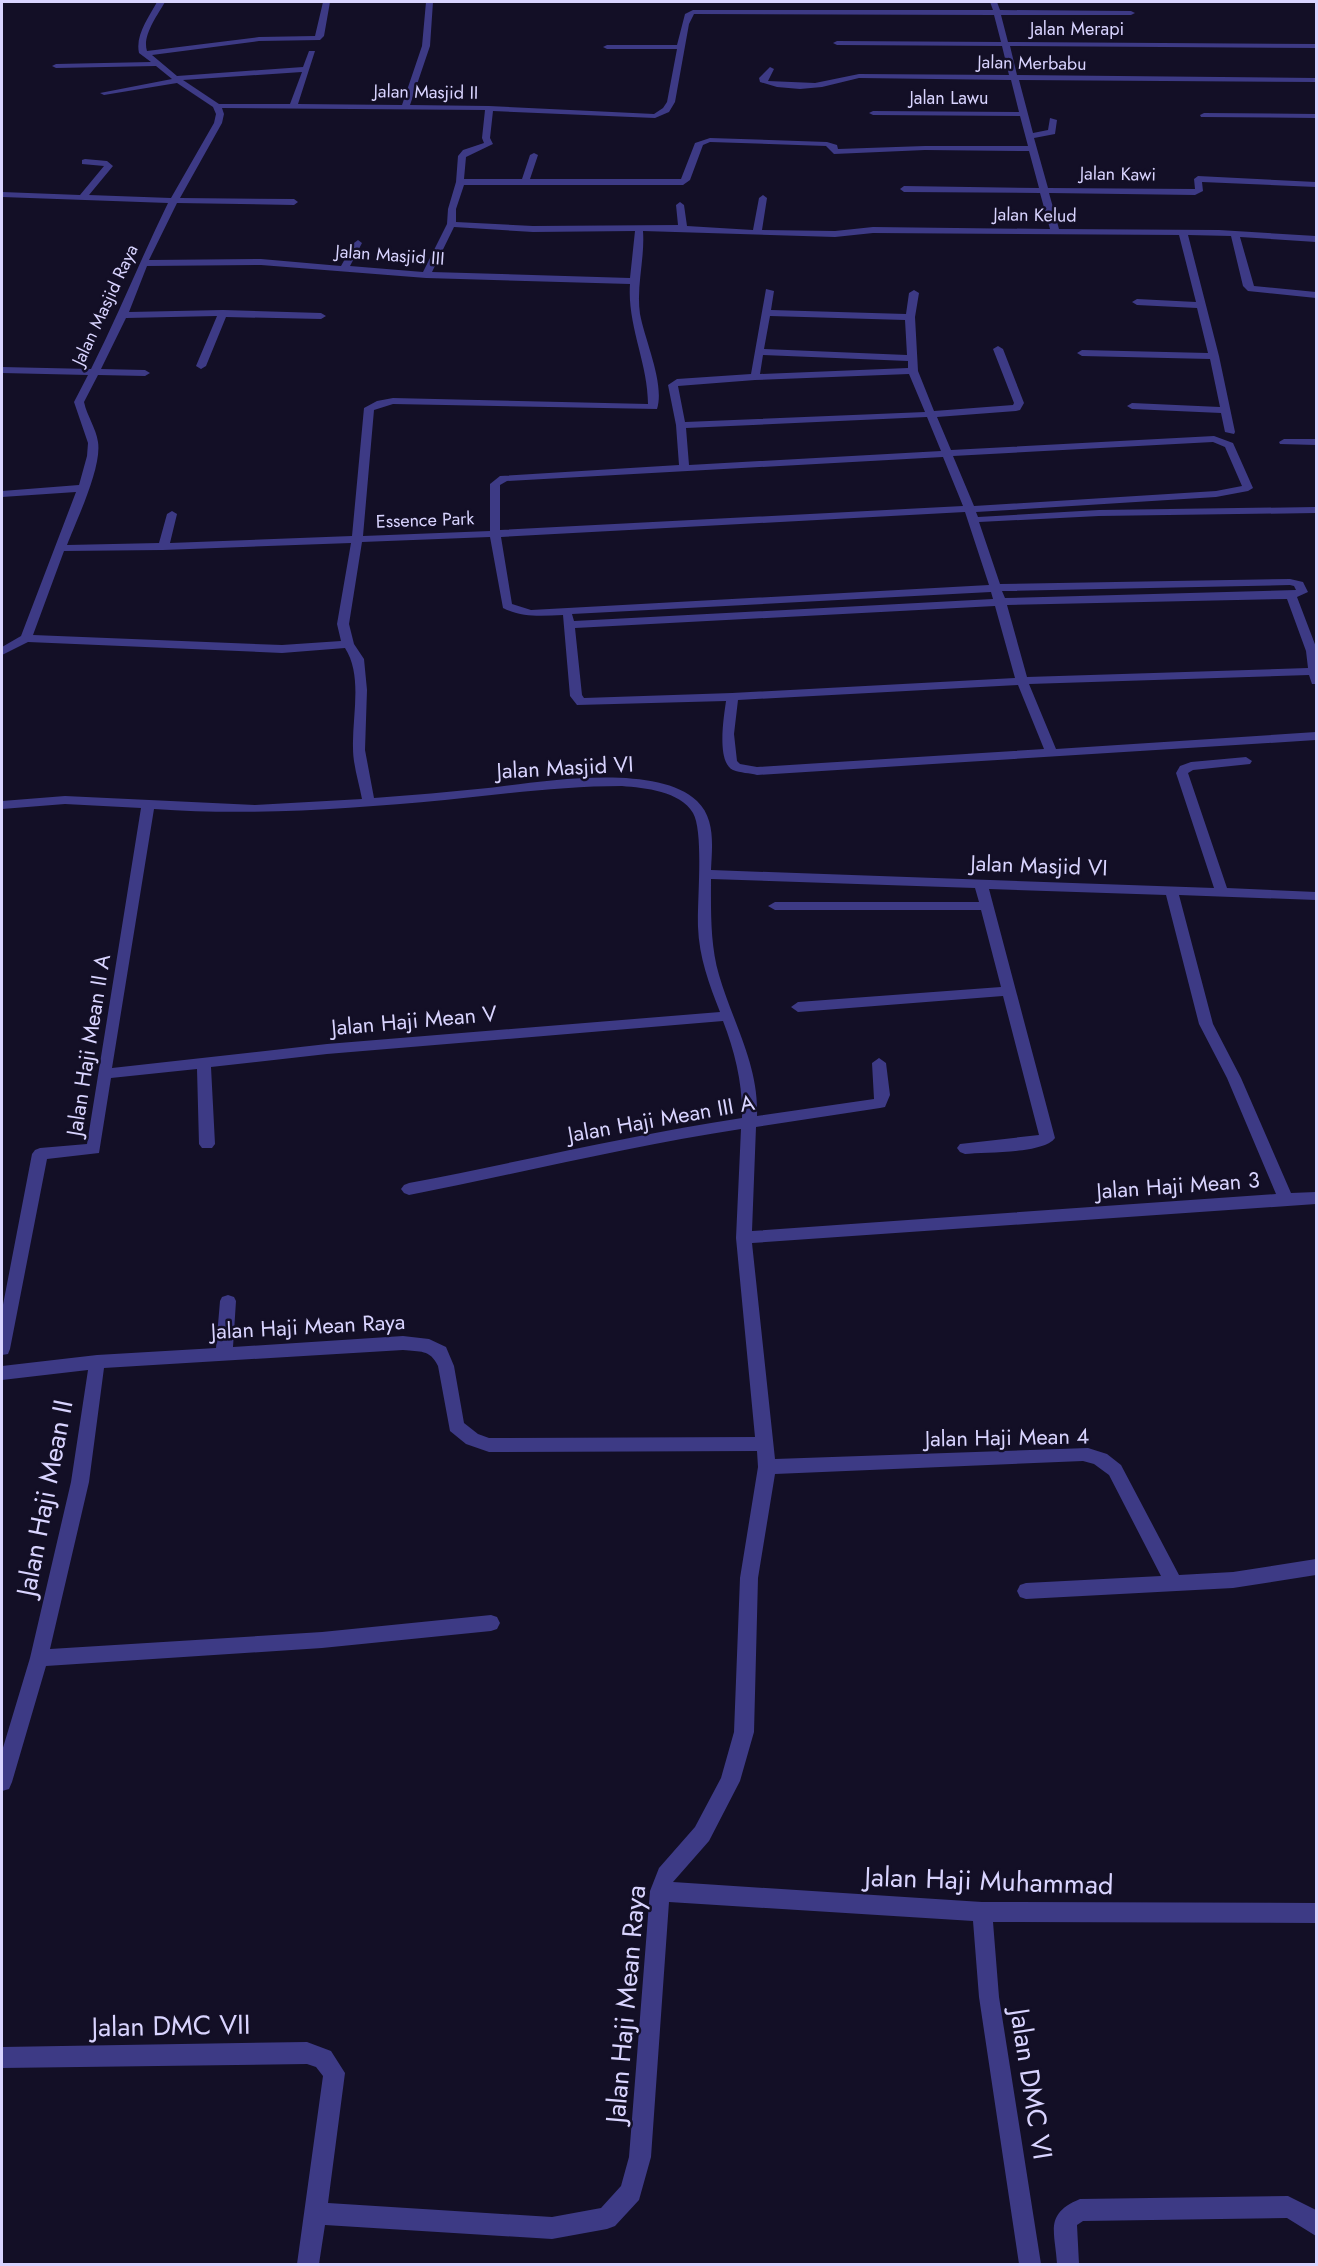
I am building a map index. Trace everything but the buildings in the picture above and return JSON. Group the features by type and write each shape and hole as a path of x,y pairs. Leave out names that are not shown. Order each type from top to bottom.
{"street":[{"path":"161,2 141,45 145,54 176,79 217,106"},
{"path":"145,54 259,39 318,38 327,2"},
{"path":"405,107 426,46 429,2"},
{"path":"700,2 702,11"},
{"path":"994,2 1055,232"},
{"path":"608,47 682,47 689,14 702,11 1131,13"},
{"name":"Jalan Merapi","path":"837,43 1317,46"},
{"name":"Jalan Masjid II","path":"217,106 489,108 655,116 666,110 671,102 682,47"},
{"path":"294,105 312,53"},
{"path":"56,66 157,64"},
{"path":"104,93 176,79 305,69"},
{"name":"Jalan Merbabu","path":"770,69 763,78 764,82 787,85 820,85 847,76 1317,80"},
{"name":"Jalan Masjid Raya","path":"26,638 90,465 93,439 81,415 79,402 92,372 123,315 143,263 174,200 218,123 217,106"},
{"path":"426,275 451,224 452,209 460,182 459,166 462,154 489,144 486,138 489,108"},
{"name":"Jalan Lawu","path":"873,113 1024,114"},
{"path":"1204,115 1317,116"},
{"path":"1031,136 1052,132 1053,120"},
{"path":"460,182 683,182 686,180 699,143 710,140 827,144 834,147 834,152 925,148 1034,149"},
{"path":"525,183 534,155"},
{"path":"82,198 109,166 85,162"},
{"name":"Jalan Kawi","path":"904,189 1195,192 1199,191 1198,179 1317,184"},
{"path":"2,194 82,198 294,202"},
{"path":"451,224 533,229 683,228 757,232 763,198"},
{"path":"681,205 683,228"},
{"path":"369,803 359,750 361,690 358,658 348,644 343,624 357,539 369,408 393,401 653,406 652,374 647,351 638,328 634,297 639,229"},
{"name":"Jalan Kelud","path":"757,232 835,234 873,230 1183,233 1317,239"},
{"path":"1183,233 1214,356 1230,432"},
{"path":"1234,235 1248,286 1251,289 1317,295"},
{"path":"344,268 358,243"},
{"name":"Jalan Masjid III","path":"143,263 261,262 426,275 635,280"},
{"path":"755,377 761,352 769,291"},
{"path":"914,293 910,317 913,371 949,454 972,515 1022,681 1052,754"},
{"path":"1137,302 1201,305"},
{"path":"201,366 224,313"},
{"path":"123,315 224,313 321,316"},
{"path":"766,313 910,317"},
{"path":"681,425 994,411 1018,406 998,349"},
{"path":"761,352 913,358"},
{"path":"1082,353 1214,356"},
{"path":"2,370 145,373"},
{"path":"684,469 681,425 673,385 676,382 913,371"},
{"path":"1132,406 1224,410"},
{"path":"569,625 1000,602 1292,596 1302,592 1297,583 994,588 531,613 517,611 507,606 495,534 495,484 498,480 539,476 1214,439 1229,445 1248,485 1248,488 1242,491 1216,494 972,515"},
{"path":"1284,442 1317,442"},
{"path":"2,494 83,488"},
{"path":"972,515 1317,510"},
{"path":"163,547 172,514"},
{"name":"Essence Park","path":"61,548 163,547 972,515"},
{"path":"567,610 576,696 581,702 732,697 1022,681 1315,676 1312,651 1292,596"},
{"path":"2,650 26,638 282,649 348,644"},
{"path":"732,697 728,734 731,762 736,767 747,770 1052,754 1317,736"},
{"path":"1222,892 1182,772 1191,766 1246,761"},
{"name":"Jalan Masjid VI","path":"2,806 42,800 73,800 148,806 253,809 369,803 542,785 606,782 640,784 665,789 685,798 702,813 705,831 704,874 1317,896"},
{"name":"Jalan Haji Mean II A","path":"2,1350 40,1154 94,1149 148,806"},
{"name":"Jalan Haji Mean Raya","path":"315,2213 552,2228 608,2218 631,2192 640,2157 660,1891 666,1875 702,1834 730,1781 744,1732 749,1578 767,1467 744,1238 750,1101 746,1071 712,974 705,930 704,874"},
{"path":"965,1148 1036,1143 1047,1138 981,884"},
{"name":"Jalan Haji Mean 3","path":"744,1238 1286,1199 1234,1077 1206,1024 1171,890"},
{"path":"775,906 985,906"},
{"path":"798,1007 1008,991"},
{"name":"Jalan Haji Mean V","path":"104,1074 327,1048 728,1016"},
{"path":"204,1063 207,1144"},
{"name":"Jalan Haji Mean III A","path":"409,1189 529,1166 662,1136 749,1125 880,1103 884,1095 879,1063"},
{"path":"1286,1199 1317,1198"},
{"path":"224,1354 228,1301"},
{"name":"Jalan Haji Mean Raya","path":"2,1372 97,1362 403,1343 429,1346 440,1352 446,1366 456,1426 472,1439 489,1445 766,1444"},
{"name":"Jalan Haji Mean II","path":"2,1782 39,1658 80,1482 97,1362"},
{"name":"Jalan Haji Mean 4","path":"767,1467 1095,1455 1106,1460 1114,1470 1174,1584"},
{"path":"1026,1591 1233,1580 1317,1567"},
{"path":"39,1658 322,1640 491,1623"},
{"name":"Jalan Haji Muhammad","path":"660,1891 982,1912 1317,1912"},
{"name":"Jalan DMC VI","path":"982,1912 989,1997 1030,2265"},
{"name":"Jalan DMC VII","path":"2,2058 307,2053 323,2059 334,2073 315,2213"},
{"path":"1068,2265 1065,2220 1080,2210 1288,2207 1306,2216 1317,2225"},
{"path":"309,2265 315,2213"}]}
